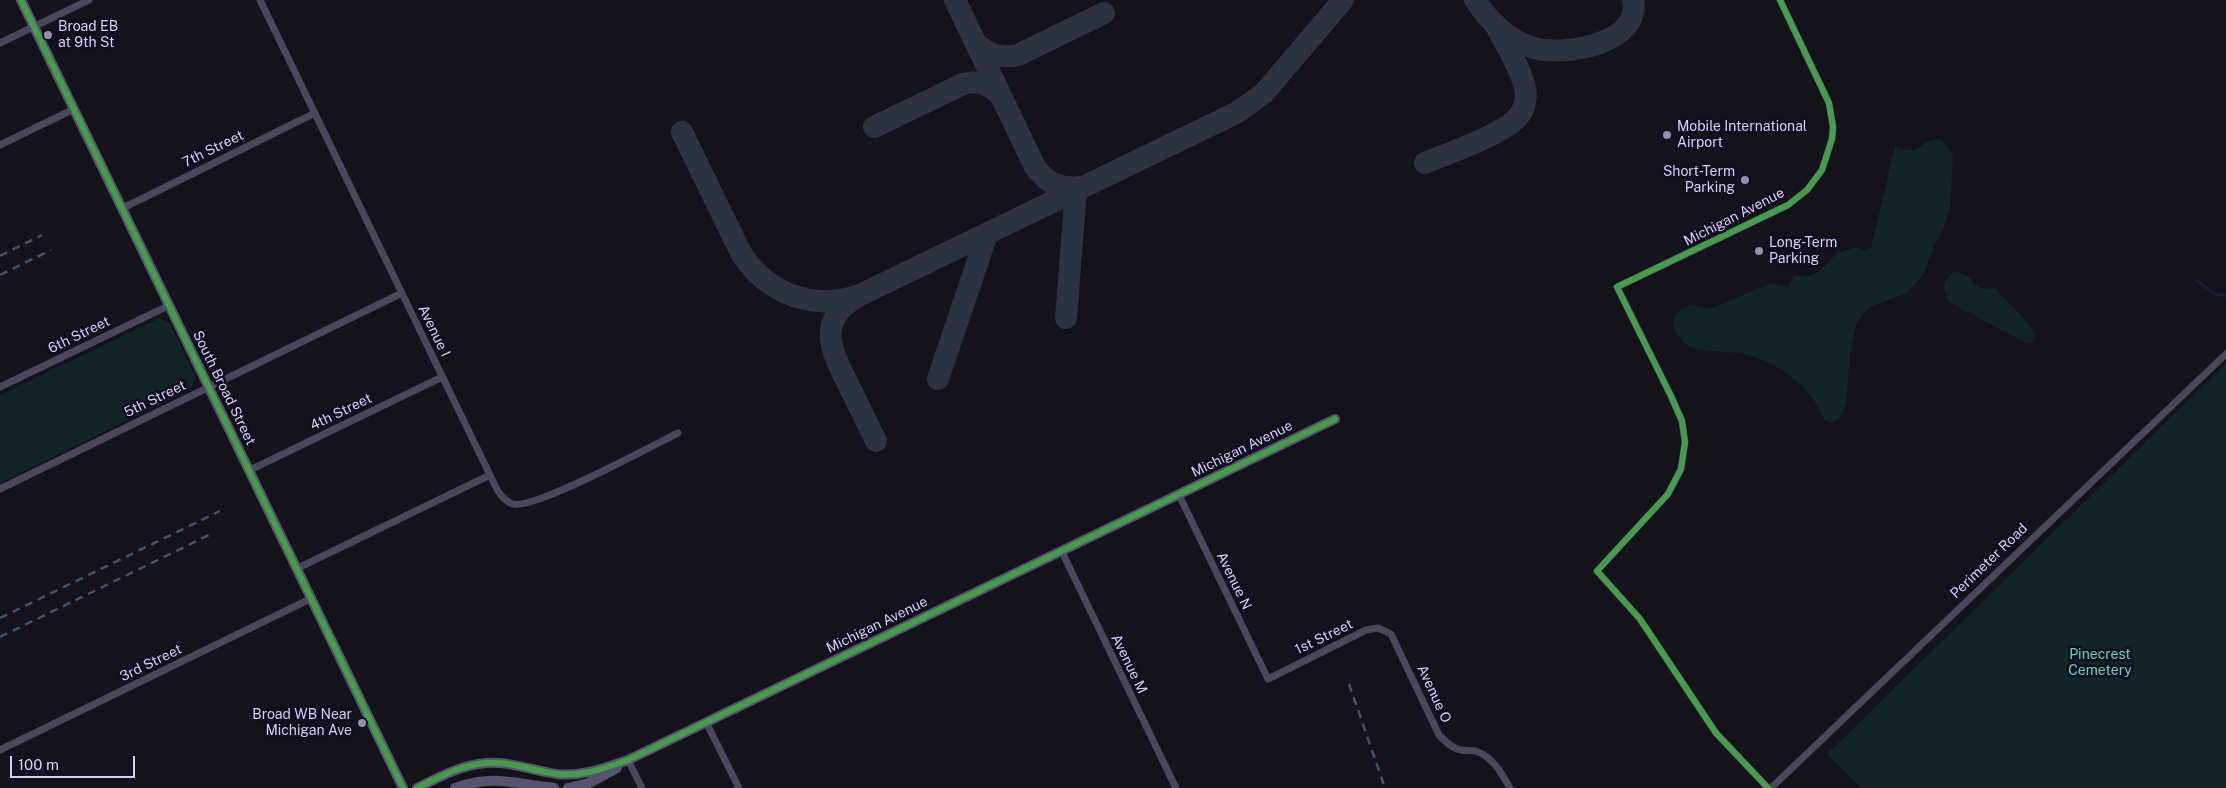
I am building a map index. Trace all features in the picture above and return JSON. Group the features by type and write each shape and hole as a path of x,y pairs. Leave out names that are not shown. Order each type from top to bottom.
{"street":[{"name":"South Broad Street","path":"21,0 403,788"},
{"path":"0,43 89,0"},
{"name":"Avenue I","path":"260,0 442,377 503,498 514,505 521,505 546,497 678,433"},
{"name":"Michigan Avenue","path":"1770,788 1716,734 1645,626 1598,571 1668,494 1681,469 1685,442 1682,421 1617,287 1788,205 1807,190 1822,170 1832,139 1833,127 1829,104 1780,0"},
{"path":"0,145 74,109"},
{"name":"7th Street","path":"123,208 315,113"},
{"name":"5th Street","path":"0,489 402,293"},
{"name":"6th Street","path":"0,388 170,305"},
{"name":"Perimeter Road","path":"1770,788 2226,354"},
{"name":"4th Street","path":"250,470 442,377"},
{"name":"Michigan Avenue","path":"418,788 456,770 486,763 524,767 560,774 576,774 590,773 628,760 1178,493 1335,419"},
{"path":"298,568 490,475"},
{"name":"Avenue N","path":"1178,493 1268,679"},
{"name":"Avenue M","path":"1061,550 1176,788"},
{"name":"3rd Street","path":"0,750 312,598"},
{"name":"1st Street","path":"1268,679 1366,630 1378,628 1391,634"},
{"name":"Avenue O","path":"1391,634 1439,735 1448,744 1459,750 1477,752 1487,757 1500,769 1510,788"},
{"path":"706,722 739,788"},
{"path":"628,760 642,788"},
{"name":"Michigan Avenue","path":"568,788 589,783 607,775 628,760"},
{"path":"455,788 487,780 504,780 554,788"}],"green space":[{"path":"1939,139 1947,146 1953,156 1950,210 1924,274 1907,293 1870,307 1857,322 1850,354 1846,404 1840,417 1832,423 1824,420 1813,398 1804,388 1772,364 1748,355 1693,348 1683,342 1673,324 1675,316 1684,307 1693,305 1708,308 1715,307 1771,283 1787,287 1795,276 1810,276 1821,270 1837,253 1856,247 1864,251 1871,248 1895,146 1904,150 1914,151 1926,142"},
{"path":"1955,271 1967,276 1979,288 1995,289 2019,313 2036,335 2032,343 2024,342 1951,303 1944,290 1944,286 1947,278"},
{"path":"160,318 170,324 195,376 194,384 189,390 0,483 0,395"},
{"name":"Pinecrest Cemetery","path":"2226,363 2226,788 1861,788 1827,754"}],"waterway":[{"path":"2196,280 2215,294 2226,296"}],"taxiway":[{"path":"955,0 1035,167 1044,178 1055,184 1067,187 1081,187"},
{"path":"682,132 741,253 752,268 778,289 793,296 809,300 843,300 860,295 1236,113 1264,93 1343,0"},
{"path":"1475,0 1493,23 1508,35 1525,45 1547,50 1581,48 1598,44 1614,36 1626,27 1633,15 1633,0"},
{"path":"976,44 996,55 1018,55 1104,13"},
{"path":"1425,163 1488,137 1510,124 1518,117 1522,110 1526,95 1523,80 1495,24"},
{"path":"874,127 963,84 984,84 994,89 1002,98"},
{"path":"1066,318 1076,190"},
{"path":"938,379 987,234"},
{"path":"857,297 844,306 836,316 831,338 837,361 876,441"}],"railway":[{"path":"0,256 42,235"},
{"path":"0,275 51,250"},
{"path":"0,618 220,511"},
{"path":"0,637 211,534"},
{"path":"1349,684 1385,788"}],"cycle path":[{"path":"21,0 403,788"},
{"path":"1768,788 1716,733 1640,619 1597,571 1668,494 1681,469 1685,442 1682,421 1617,287 1788,205 1807,190 1822,170 1832,139 1833,127 1829,103 1780,0"},
{"path":"417,788 450,772 477,764 504,763 566,775 593,771 628,760 1335,419"}],"place":[{"name":"Broad EB at 9th St","path":"48,35"},
{"name":"Mobile International Airport","path":"1667,135"},
{"name":"Short-Term Parking","path":"1745,180"},
{"name":"Long-Term Parking","path":"1759,251"},
{"name":"Broad WB Near Michigan Ave","path":"362,723"}]}
